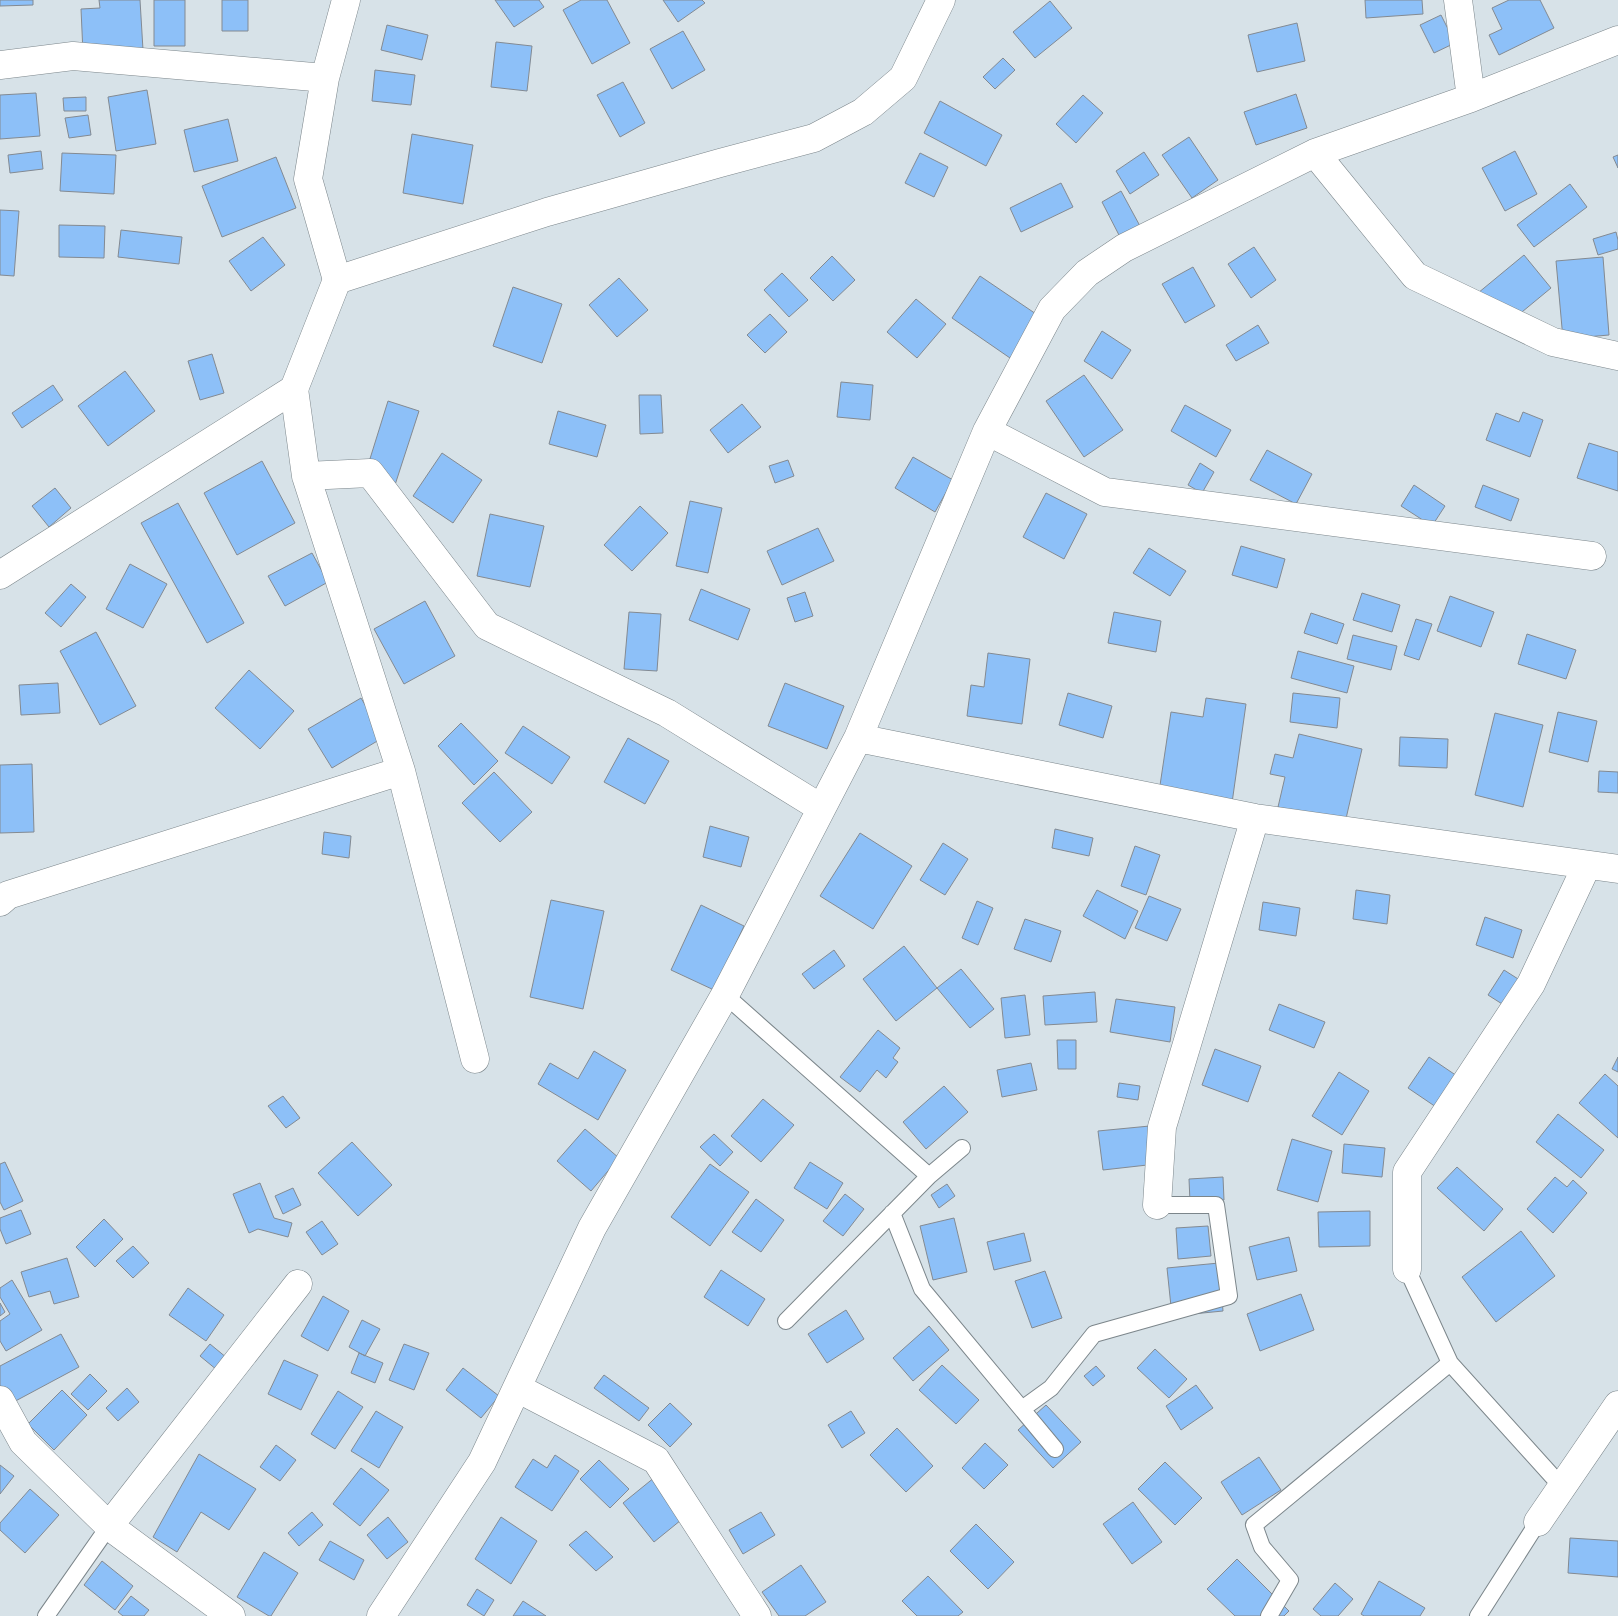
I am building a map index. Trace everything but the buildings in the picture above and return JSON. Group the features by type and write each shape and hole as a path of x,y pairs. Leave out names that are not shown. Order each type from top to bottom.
{"street":[{"path":"346,0 325,78 308,179 337,280 294,389 306,476 401,771 475,1059"},
{"path":"337,280 547,212 814,138 863,112 903,78 941,0"},
{"path":"1458,0 1471,98"},
{"path":"381,1616 482,1462 592,1228 725,995 858,738 986,431 1052,309 1087,273 1124,248 1315,153 1471,98 1618,40"},
{"path":"0,65 73,56 325,78"},
{"path":"1315,153 1415,276 1553,342 1618,356"},
{"path":"0,574 294,389"},
{"path":"986,431 1105,492 1592,556"},
{"path":"306,476 370,473 487,626 667,713 821,808"},
{"path":"858,738 1255,818 1618,869"},
{"path":"0,902 8,894 401,771"},
{"path":"1157,1205 1162,1127 1255,818"},
{"path":"1406,1269 1407,1172 1531,984 1587,865"},
{"path":"109,1526 298,1284"},
{"path":"517,1388 656,1460 757,1616"},
{"path":"0,1400 23,1442 109,1526 231,1616"},
{"path":"1538,1522 1618,1405"}],"lane":[{"path":"725,995 929,1176"},
{"path":"786,1321 929,1176 962,1148"},
{"path":"1022,1408 1051,1388 1094,1334 1229,1296 1216,1205 1157,1205"},
{"path":"892,1213 922,1289 1055,1449"},
{"path":"1406,1269 1450,1363 1562,1487"},
{"path":"1269,1616 1290,1580 1262,1547 1254,1525 1450,1363"},
{"path":"1478,1616 1538,1522"},
{"path":"46,1616 109,1526"}]}
